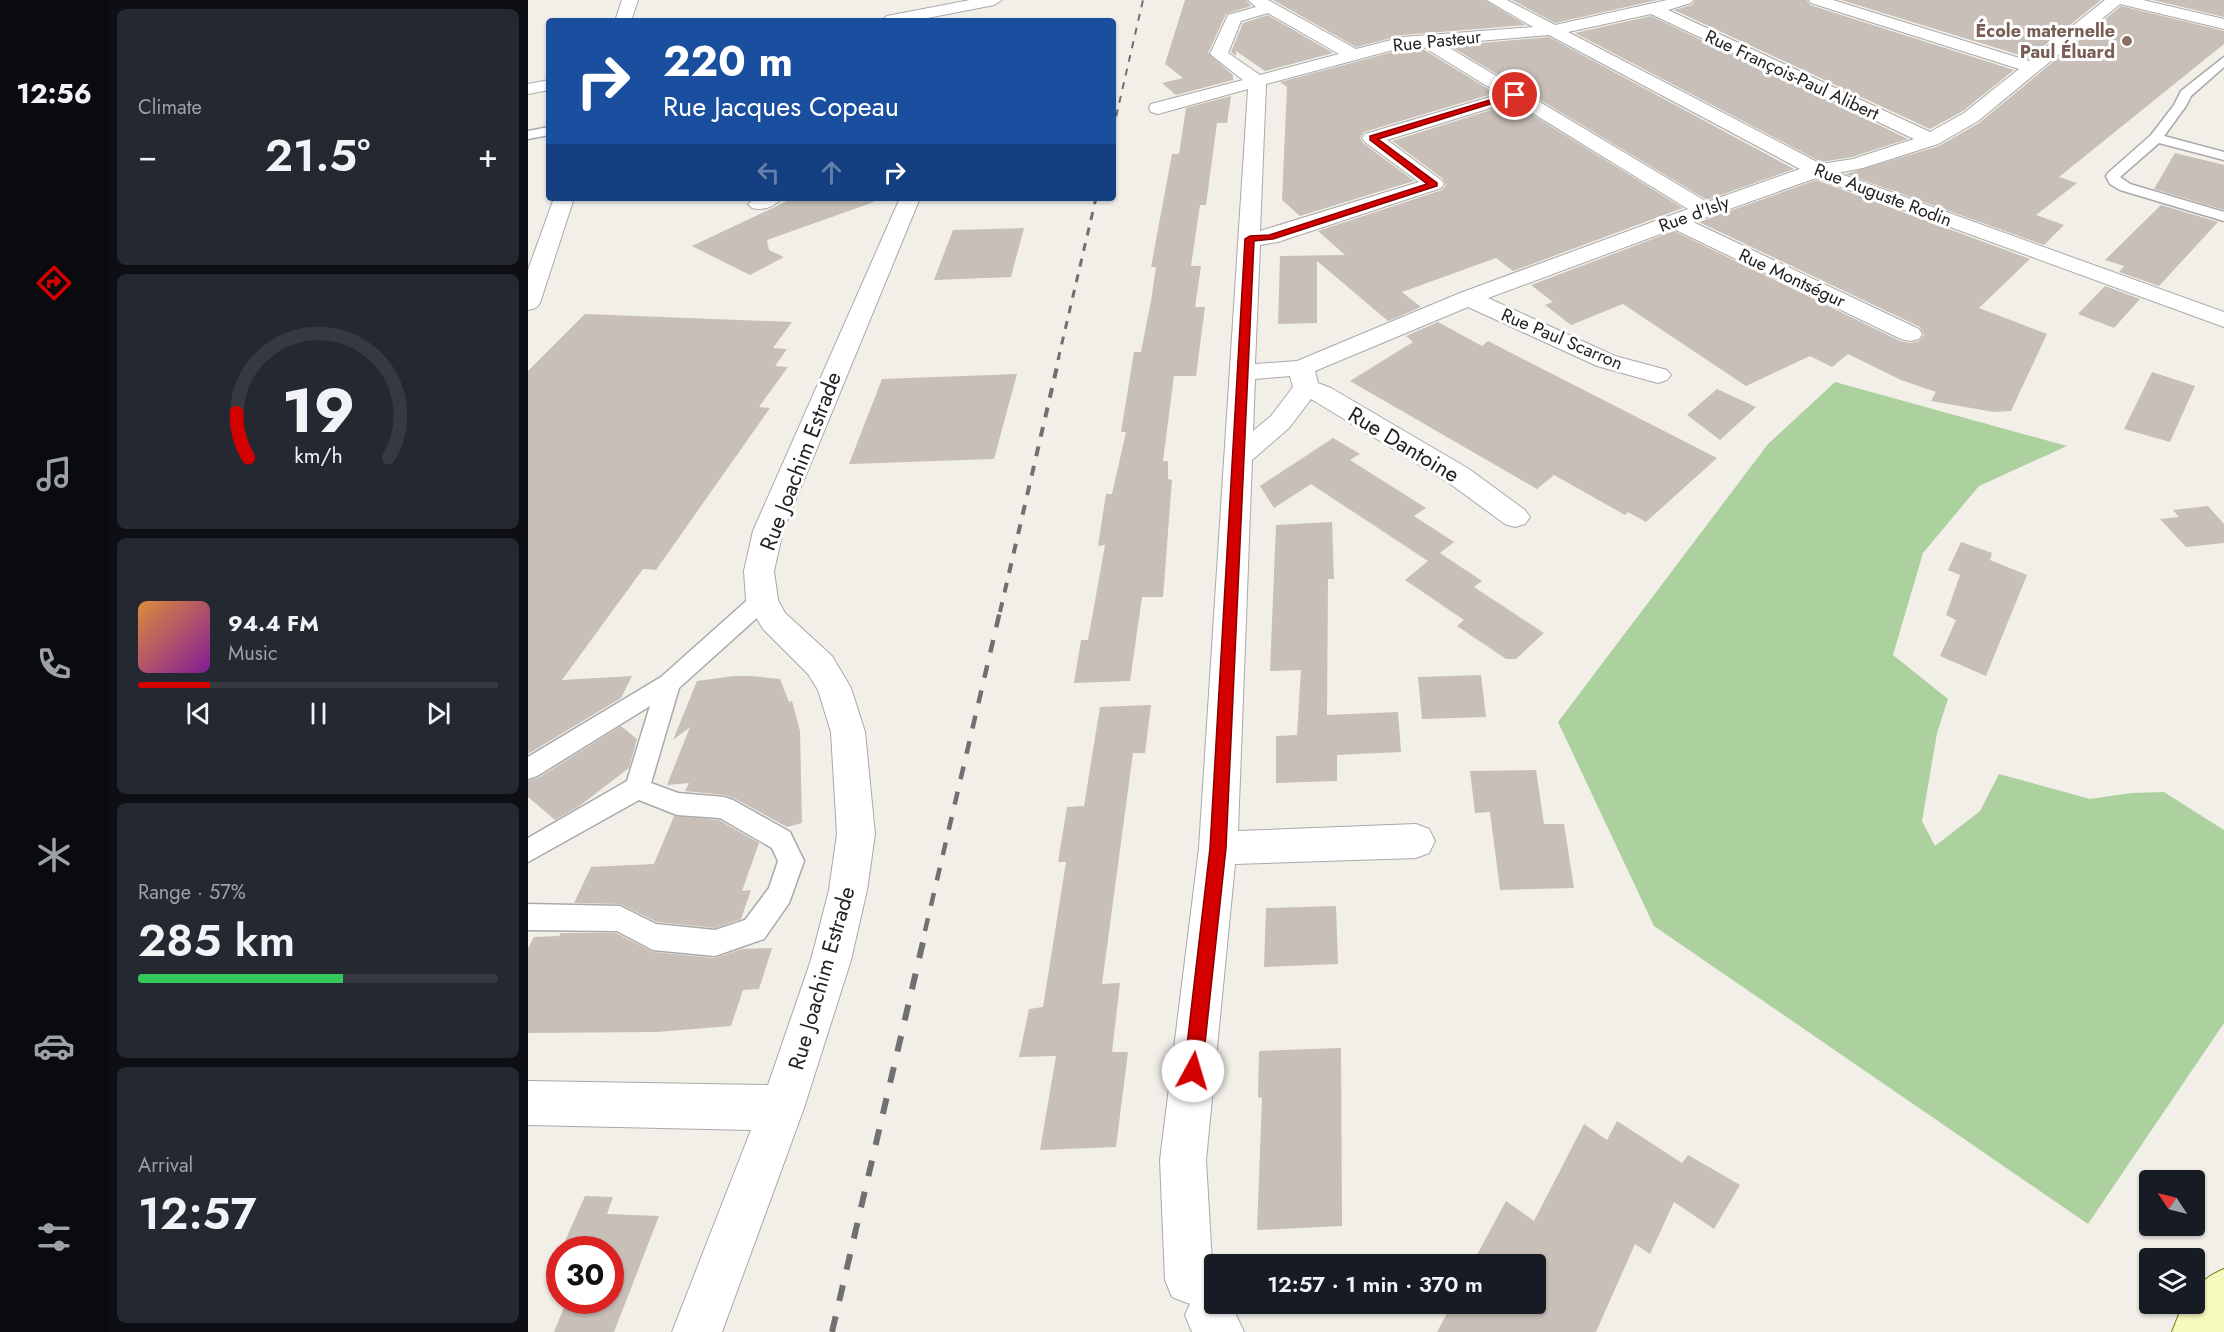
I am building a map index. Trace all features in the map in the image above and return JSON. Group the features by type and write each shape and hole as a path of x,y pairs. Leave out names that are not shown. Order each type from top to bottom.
{"main road":[{"path":"2197,1332 2224,1294"}],"street":[{"path":"624,18 630,0"},
{"path":"928,17 994,0"},
{"name":"Rue Auguste Rodin","path":"1495,0 1815,171 2224,320"},
{"name":"Rue Pasteur","path":"1158,108 1403,42 1554,30 1685,0"},
{"path":"1817,0 2032,68"},
{"name":"Rue d'Isly","path":"1243,372 1304,378 1468,298 1815,171 1856,164 1931,140 1971,117 2115,0"},
{"path":"2125,0 2221,20"},
{"path":"1204,1295 1184,1160 1218,848 1257,81 1218,54 1234,18 1263,4 1354,55"},
{"name":"Rue François-Paul Alibert","path":"1653,9 1931,140"},
{"path":"1425,40 1705,210"},
{"path":"528,89 546,86"},
{"path":"1250,239 1270,237 1434,184 1372,138 1515,95"},
{"path":"528,303 563,201"},
{"name":"Rue Joachim Estrade","path":"697,1332 782,1108 831,960 848,890 856,834 848,732 834,688 820,665 774,621 762,600 759,571 768,531 909,201"},
{"name":"Rue Montségur","path":"1674,221 1910,334"},
{"name":"Rue Paul Scarron","path":"1468,298 1606,361 1658,375"},
{"path":"1239,456 1280,422 1304,378"},
{"name":"Rue Dantoine","path":"1304,378 1322,394 1459,477 1515,517"},
{"path":"1218,848 1416,841"},
{"path":"528,1103 782,1108"}],"lane":[{"path":"2222,65 2185,94 2180,106 2156,138 2113,176 2115,181 2125,187 2224,217"},
{"path":"528,135 546,132"},
{"path":"2156,138 2224,156"},
{"path":"528,769 669,683 762,600"},
{"path":"528,851 637,788 669,683"},
{"path":"528,917 620,919 653,937 715,943 754,930 780,894 791,861 781,840 724,808 677,804 637,788"}],"green space":[{"path":"1835,382 2067,446 1979,486 1923,553 1893,655 1948,699 1937,733 1922,821 1935,846 1980,811 1999,774 2090,799 2131,793 2164,792 2224,830 2224,1023 2088,1224 1654,926 1558,722 1768,444"}],"building":[{"path":"1185,0 1246,0 1251,6 1226,14 1208,53 1233,75 1233,80 1176,95 1162,83 1183,78 1165,64"},
{"path":"1273,0 1485,0 1526,25 1403,35 1356,47"},
{"path":"1512,0 1657,0 1555,23"},
{"path":"1695,0 1807,0 1810,5 2014,70 1963,111 1930,129 1674,10 1692,5"},
{"path":"1841,0 2101,0 2029,58"},
{"path":"2153,0 2224,0 2224,17"},
{"path":"2121,6 2224,31 2224,44 2059,177 2077,183 2036,215 2064,225 2044,245 1846,174 1939,146 1979,123"},
{"path":"1268,15 1333,53 1265,71 1236,51 1236,56 1231,52 1243,23"},
{"path":"1651,16 1908,139 1852,157 1821,162 1575,33"},
{"path":"1549,37 1794,169 1707,200 1450,46"},
{"path":"1421,48 1495,93 1364,132 1360,138 1363,143 1414,181 1300,216 1282,200 1287,87 1280,82 1404,49"},
{"path":"1231,96 1227,123 1217,123 1206,205 1200,205 1191,266 1201,266 1195,307 1205,307 1196,376 1174,376 1163,461 1168,461 1168,479 1172,480 1163,597 1142,597 1130,681 1074,683 1081,640 1088,640 1105,545 1098,546 1106,494 1112,494 1126,432 1121,432 1134,352 1141,352 1151,301 1156,267 1151,267 1172,154 1179,154 1186,108"},
{"path":"1513,103 1683,208 1513,271 1496,258 1402,292 1421,307 1388,321 1317,261 1317,323 1278,324 1280,256 1345,255 1318,231 1442,190 1446,185 1442,178 1392,141"},
{"path":"2175,153 2224,165 2224,210 2154,189"},
{"path":"1816,180 2030,259 1979,308 2047,334 2011,411 1994,412 1931,401 1936,392 1901,380 1848,354 1832,367 1810,356 1746,386 1623,304 1571,325 1545,305 1553,302 1531,285 1674,231 1900,341 1910,343 1919,341 1924,335 1920,327 1699,222"},
{"path":"788,201 874,202 767,240 769,250 784,257 750,275 692,246"},
{"path":"2161,205 2218,222 2159,286 2119,272 2124,266 2105,260"},
{"path":"1024,228 1011,277 934,280 953,230"},
{"path":"2105,286 2140,299 2114,328 2078,314"},
{"path":"585,314 792,322 773,348 787,349 775,366 788,367 759,407 770,408 656,570 643,569 562,680 632,676 621,698 528,754 528,371"},
{"path":"1438,322 1482,346 1488,341 1717,458 1646,522 1628,512 1625,515 1554,475 1537,489 1350,381 1413,342 1406,336"},
{"path":"2152,372 2195,386 2170,442 2124,429"},
{"path":"1017,374 994,459 849,464 882,379"},
{"path":"1717,389 1756,407 1720,440 1687,415"},
{"path":"1333,438 1360,454 1350,460 1426,508 1414,516 1454,542 1440,553 1482,581 1474,587 1544,633 1516,659 1506,659 1457,626 1464,620 1405,580 1428,561 1311,484 1274,508 1260,486"},
{"path":"2208,506 2224,524 2224,543 2186,547 2160,519 2179,517 2173,510"},
{"path":"1332,522 1334,579 1328,579 1327,715 1398,712 1401,752 1337,755 1337,781 1276,783 1276,736 1297,735 1301,670 1270,671 1276,525"},
{"path":"1961,542 1992,553 1990,560 2027,575 1986,676 1940,656 1956,620 1946,615 1960,575 1948,570"},
{"path":"1481,675 1486,717 1422,719 1418,677"},
{"path":"734,676 780,679 789,702 792,701 800,731 802,823 787,827 734,798 685,791 689,783 667,785 690,727 673,740 697,681"},
{"path":"1151,705 1145,753 1133,753 1102,984 1120,983 1112,1052 1128,1052 1116,1147 1040,1150 1056,1056 1019,1057 1029,1009 1043,1007 1066,862 1058,862 1067,807 1084,806 1100,707"},
{"path":"621,726 637,739 629,768 578,807 555,820 528,797 528,781 538,778"},
{"path":"1536,770 1544,824 1564,824 1574,888 1500,890 1490,812 1475,813 1470,771"},
{"path":"674,816 719,820 759,843 742,891 751,890 741,919 715,928 657,922 620,904 574,903 591,867 654,864"},
{"path":"1336,906 1338,964 1264,967 1266,908"},
{"path":"561,933 616,933 653,952 715,958 742,949 772,948 759,989 743,990 731,1026 656,1032 528,1033 528,948 534,937 559,936"},
{"path":"1341,1048 1342,1226 1257,1230 1262,1098 1258,1097 1259,1051"},
{"path":"1617,1121 1682,1163 1688,1155 1740,1185 1714,1229 1674,1202 1650,1254 1635,1244 1596,1332 1437,1332 1447,1314 1546,1314 1546,1254 1477,1254 1506,1201 1534,1221 1584,1124 1607,1140"},
{"path":"585,1196 613,1197 607,1214 659,1216 624,1306 624,1236 567,1236"},
{"path":"561,1314 621,1314 614,1332 554,1332"}],"railway":[{"path":"1116,117 1143,0"},
{"path":"1058,360 1095,201"},
{"path":"1000,612 1059,358"},
{"path":"925,931 1000,611"},
{"path":"832,1332 926,929"}],"place":[{"name":"École maternelle Paul Éluard","path":"2127,41"}],"route":[{"path":"1193,1071 1218,848 1250,239 1270,237 1434,184 1372,138 1515,95"}]}
